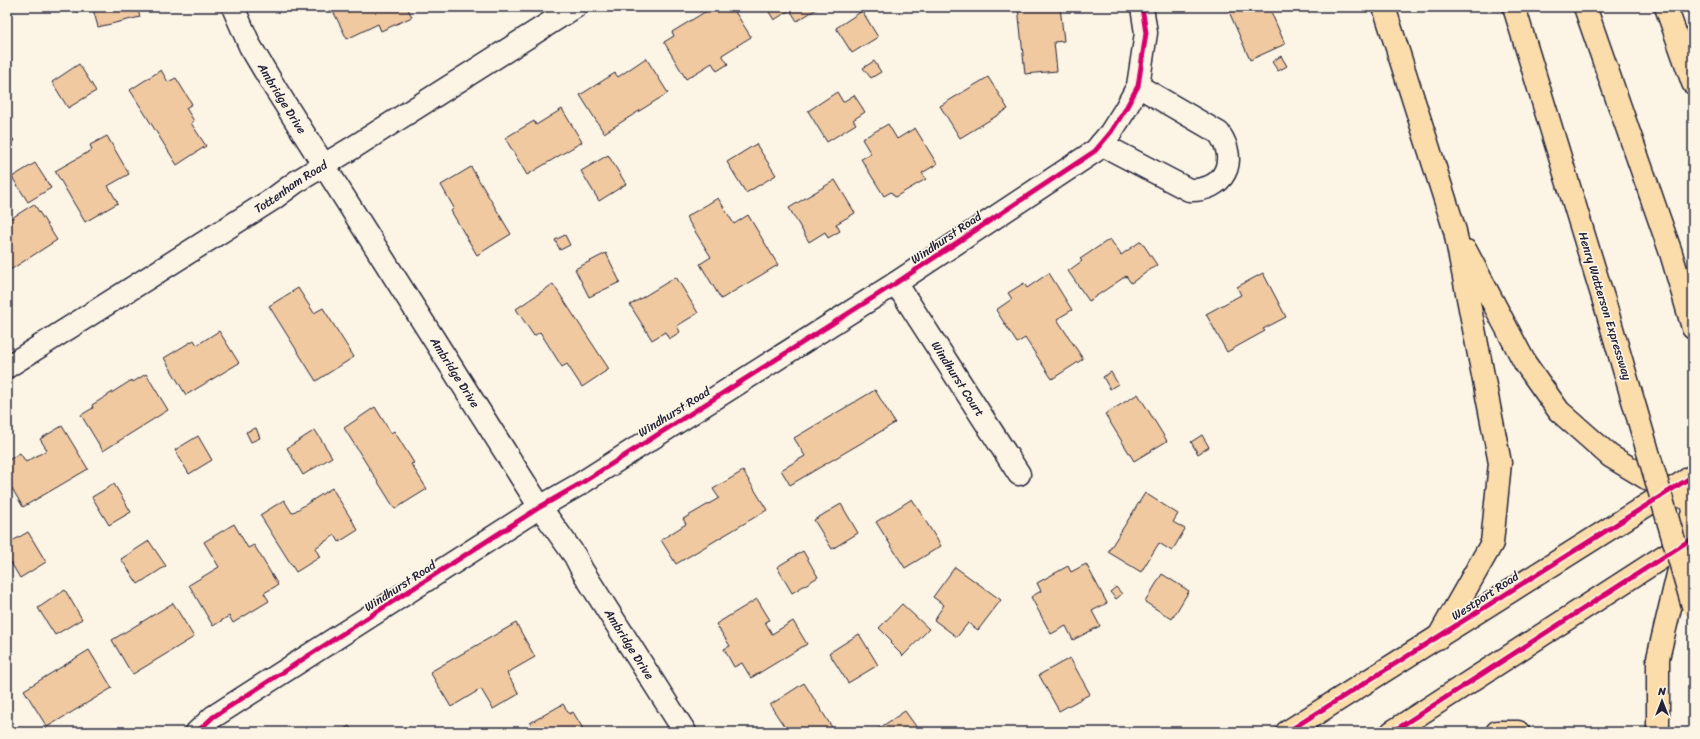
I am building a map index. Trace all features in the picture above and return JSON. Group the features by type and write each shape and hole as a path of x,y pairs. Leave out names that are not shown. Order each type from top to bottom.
{"main road":[{"path":"1384,7 1455,231 1500,463 1492,543 1438,638"},
{"name":"Henry Watterson Expressway","path":"1514,7 1604,301 1693,606"},
{"path":"1585,7 1671,253 1693,328"},
{"path":"1666,7 1693,83"},
{"path":"1455,231 1525,363 1559,411 1610,456 1668,491 1693,501"},
{"name":"Westport Road","path":"1287,732 1693,476"},
{"path":"1658,732 1658,658 1689,540 1693,511"},
{"path":"1392,732 1689,540"},
{"path":"1497,732 1518,732"}],"street":[{"name":"Ambridge Drive","path":"233,7 250,46 275,88 540,507 575,556 582,570 685,732"},
{"name":"Tottenham Road","path":"7,367 273,199 323,164 354,147 575,7"},
{"name":"Windhurst Road","path":"197,732 213,717 540,507 594,475 896,283 1095,151 1111,132 1138,86 1146,33 1142,7"},
{"path":"1101,144 1189,190 1199,190 1210,187 1225,173 1229,152 1226,142 1220,133 1138,86"},
{"name":"Windhurst Court","path":"896,283 1019,474"}],"building":[{"path":"76,7 137,7 140,17 98,27 93,9 77,12"},
{"path":"331,7 407,7 412,17 381,31 378,24 347,39"},
{"path":"713,7 716,9 719,7 732,7 751,37 722,55 728,64 717,71 712,63 686,79 664,42 674,36 672,32"},
{"path":"766,7 820,7 797,21 790,10 774,20"},
{"path":"1018,7 1060,7 1064,41 1054,42 1057,71 1025,74"},
{"path":"1227,7 1269,7 1285,44 1250,60"},
{"path":"862,11 878,37 852,53 836,28"},
{"path":"1281,56 1287,66 1278,71 1272,62"},
{"path":"646,58 668,93 604,133 580,95 615,73 618,77"},
{"path":"874,61 881,72 871,78 863,68"},
{"path":"79,64 96,91 68,108 52,82"},
{"path":"161,70 168,82 176,78 192,104 186,108 194,121 191,123 206,146 177,165 130,90"},
{"path":"988,77 1008,109 960,138 940,106"},
{"path":"837,92 843,102 854,95 865,112 853,120 856,124 827,142 808,111"},
{"path":"562,109 582,142 527,175 505,138 534,121 536,125"},
{"path":"888,124 897,139 915,128 937,164 922,173 926,179 895,197 891,192 884,196 861,159 871,154 862,139"},
{"path":"7,134 14,140 7,149"},
{"path":"107,136 129,174 108,186 118,203 85,222 55,171 92,150 90,145"},
{"path":"756,144 776,175 746,193 727,162"},
{"path":"608,155 626,184 599,201 581,171"},
{"path":"35,163 51,188 28,202 12,177"},
{"path":"471,167 511,234 477,255 451,211 454,208 441,185"},
{"path":"835,180 855,213 836,224 840,231 828,238 825,232 809,242 789,208"},
{"path":"718,198 734,224 748,215 778,265 721,299 700,264 711,257 686,217"},
{"path":"34,204 57,240 7,272 7,221"},
{"path":"565,235 570,245 560,250 555,240"},
{"path":"1110,239 1121,255 1141,241 1157,265 1131,283 1126,276 1089,301 1068,271 1082,261 1080,259"},
{"path":"606,253 620,282 589,297 575,269"},
{"path":"1049,273 1072,310 1057,319 1083,359 1052,379 1025,338 1017,343 996,310 1012,299 1008,293 1024,283 1027,288"},
{"path":"1263,273 1286,317 1263,329 1265,331 1227,352 1206,314 1241,295 1237,287"},
{"path":"676,277 698,313 677,326 680,332 669,339 665,332 652,340 630,305"},
{"path":"553,284 609,369 582,387 567,364 562,367 540,332 534,336 516,309"},
{"path":"298,288 314,313 323,308 354,357 316,381 269,306"},
{"path":"219,331 239,363 186,395 164,358 194,340 197,345"},
{"path":"1111,372 1118,384 1110,389 1103,377"},
{"path":"146,374 168,410 103,451 81,415 93,408 92,405 132,380 133,382"},
{"path":"875,390 895,423 790,485 781,470 805,456 794,438"},
{"path":"1138,394 1167,441 1134,461 1105,414"},
{"path":"375,407 391,433 394,431 414,463 411,464 427,489 395,509 344,428"},
{"path":"62,426 88,469 23,507 7,480 7,461 20,453 26,462 47,450 40,439"},
{"path":"256,428 260,438 251,442 246,432"},
{"path":"315,430 332,457 303,475 287,448"},
{"path":"1202,435 1209,447 1198,454 1191,442"},
{"path":"198,436 212,460 189,474 175,450"},
{"path":"743,471 767,510 676,564 661,540 686,524 683,519 719,498 713,489"},
{"path":"114,484 131,512 109,525 92,497"},
{"path":"332,488 358,530 339,542 335,535 315,548 320,557 296,572 260,515 284,500 292,513"},
{"path":"1145,493 1178,514 1173,522 1185,529 1172,551 1159,543 1141,572 1108,552"},
{"path":"912,499 941,546 905,568 876,522"},
{"path":"841,504 858,533 832,549 814,520"},
{"path":"234,524 248,548 254,545 278,585 264,593 269,601 233,623 229,616 213,626 189,585 219,567 204,542"},
{"path":"28,532 46,562 20,578 7,556 7,544"},
{"path":"149,541 166,566 138,584 121,559"},
{"path":"803,551 818,577 792,593 777,567"},
{"path":"1086,564 1107,603 1092,611 1100,626 1073,640 1066,626 1051,634 1031,597 1041,591 1037,583 1068,566 1071,572"},
{"path":"955,567 1001,600 978,630 968,623 957,637 934,620 944,605 933,597"},
{"path":"1162,574 1189,591 1172,619 1145,602"},
{"path":"1116,587 1122,594 1116,599 1110,592"},
{"path":"65,590 82,619 55,635 38,608"},
{"path":"757,599 770,620 765,622 772,634 793,621 807,644 751,678 742,663 734,667 724,649 730,646 716,624"},
{"path":"173,603 194,637 133,674 112,640"},
{"path":"902,604 929,629 903,656 890,643 892,641 879,628"},
{"path":"516,623 535,657 507,673 519,694 493,709 481,689 451,707 430,672"},
{"path":"859,634 878,665 848,683 829,653"},
{"path":"89,650 112,688 47,727 24,690"},
{"path":"1070,658 1090,694 1059,711 1039,675"},
{"path":"804,683 835,732 788,732 770,705"},
{"path":"563,704 569,714 573,712 585,732 535,732 530,723"},
{"path":"905,711 920,732 881,732 878,729"},
{"path":"349,726 353,732 339,732"}],"cycle path":[{"path":"197,732 213,717 540,507 580,484 896,283 1095,151 1111,132 1138,86 1146,33 1142,7"},
{"path":"1287,732 1693,476"},
{"path":"1392,732 1693,538"}]}
